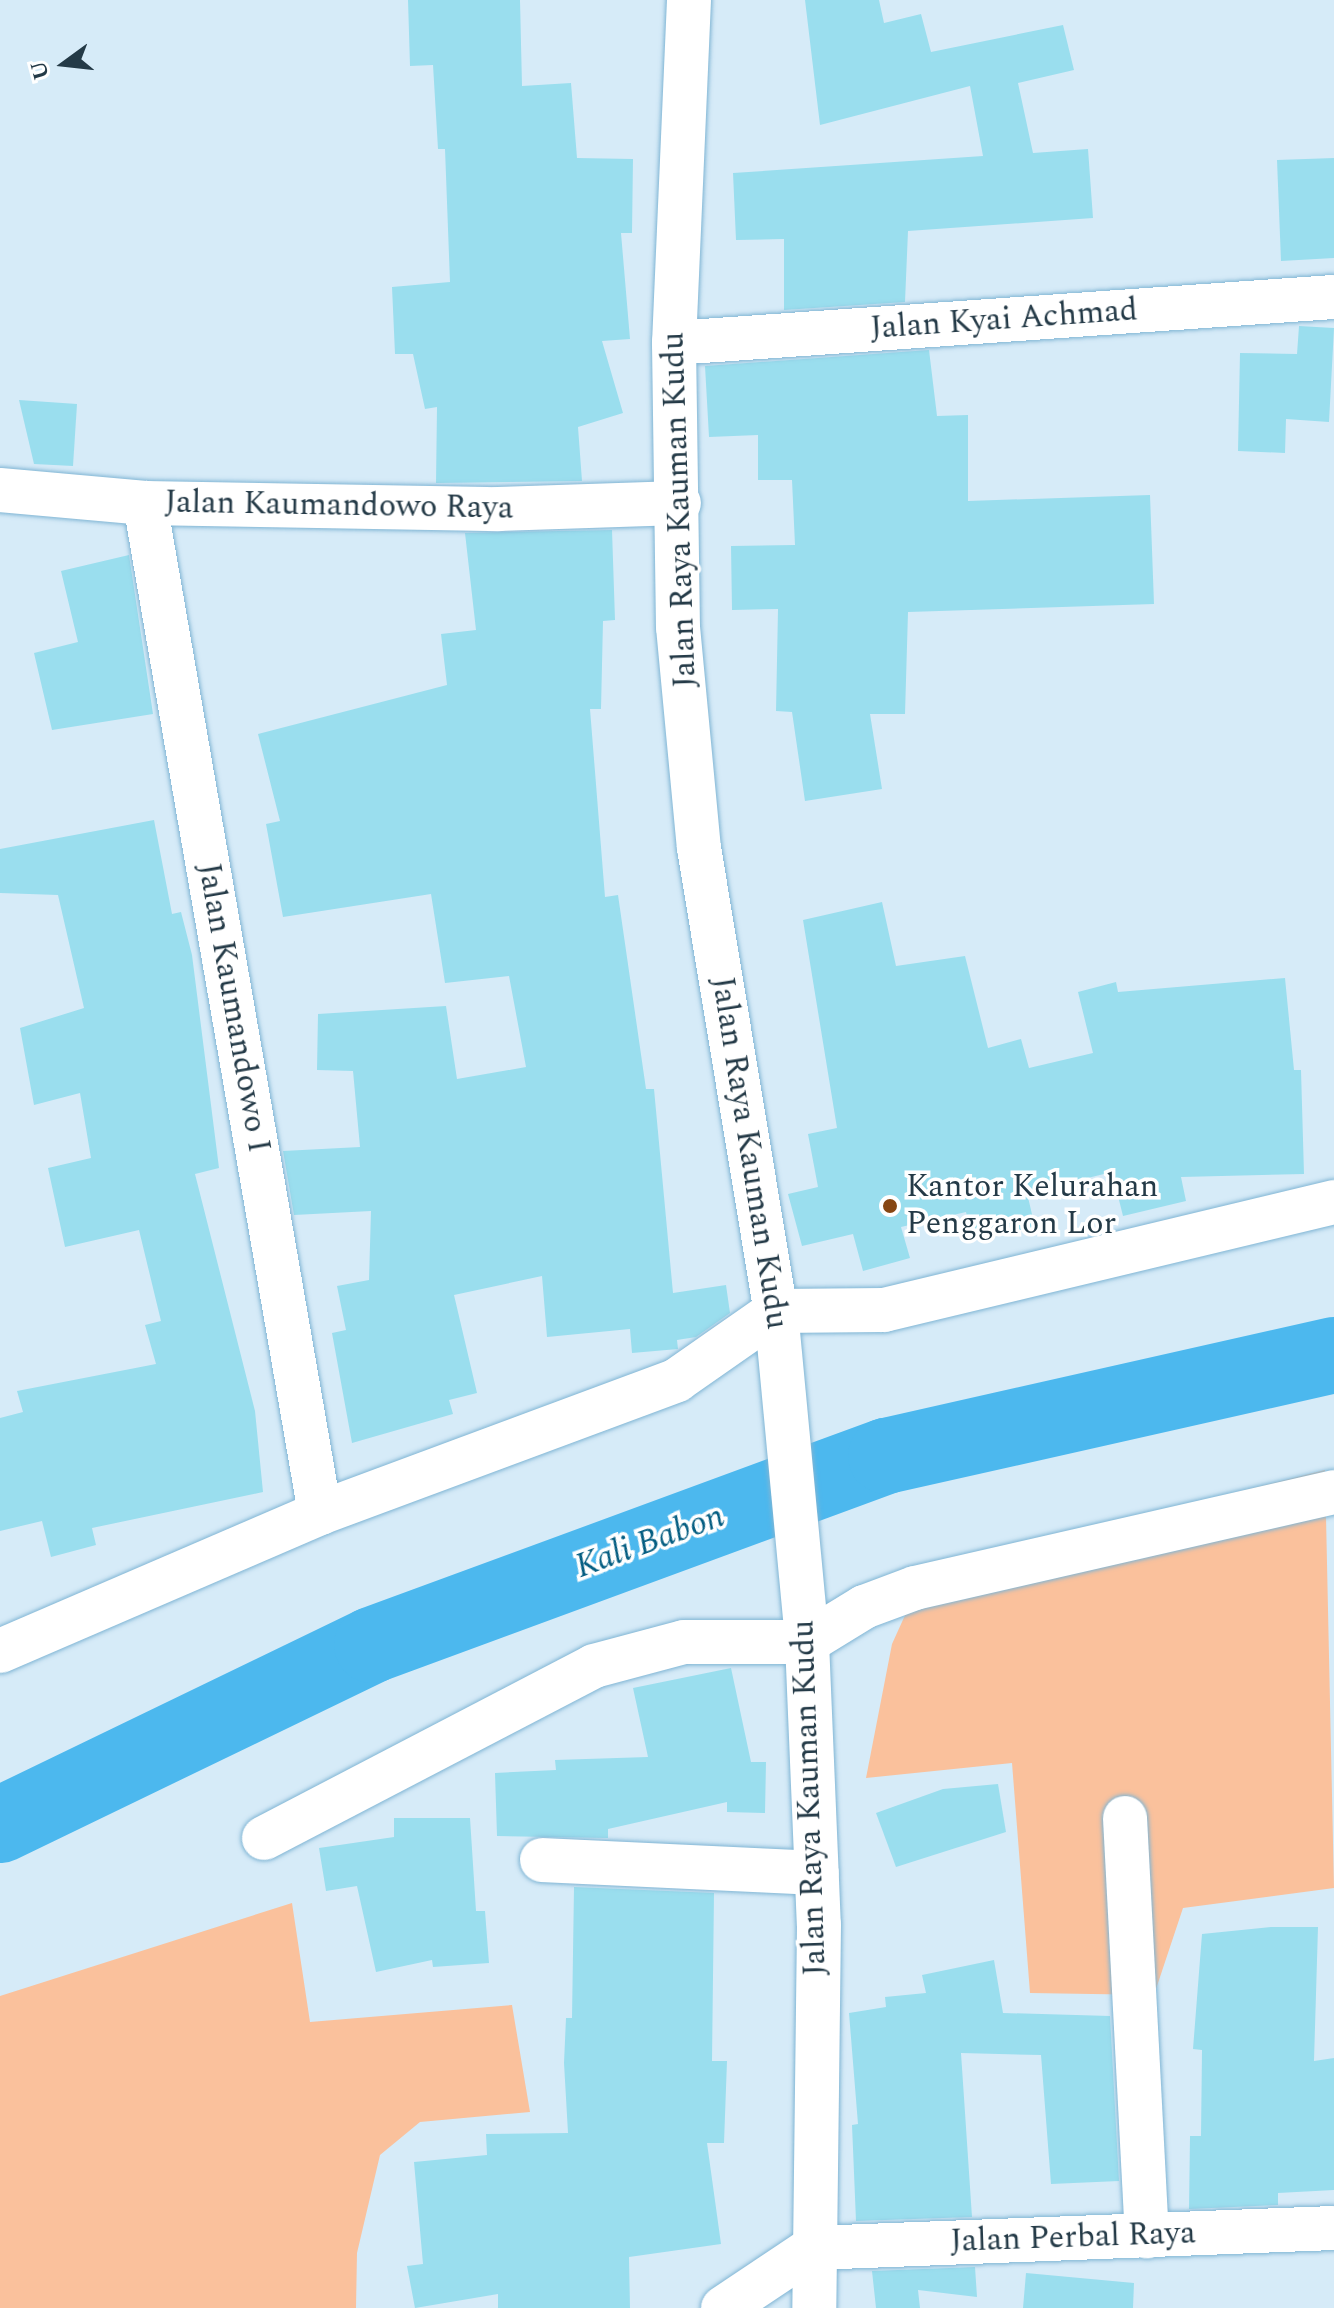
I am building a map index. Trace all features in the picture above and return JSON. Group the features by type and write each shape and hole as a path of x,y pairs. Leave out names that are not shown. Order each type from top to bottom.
{"street":[{"name":"Jalan Raya Kauman Kudu","path":"689,0 674,343 679,503 678,627 699,848 779,1330 806,1636 817,1873 814,2308"},
{"name":"Jalan Kyai Achmad","path":"674,343 1334,297"},
{"name":"Jalan Kaumandowo Raya","path":"0,490 145,503 498,509 679,503"},
{"name":"Jalan Kaumandowo I","path":"145,503 320,1513"},
{"path":"0,1651 320,1513 677,1380 779,1330 884,1310 1334,1202"},
{"path":"264,1838 594,1666 684,1642 806,1636 864,1607 915,1588 1334,1492"},
{"path":"1125,1818 1147,2236"},
{"path":"542,1860 817,1873"},
{"name":"Jalan Perbal Raya","path":"813,2248 1334,2228"},
{"path":"723,2308 813,2248"}],"shaded area":[{"path":"1325,1470 1334,1888 1183,1908 1154,1995 1030,1993 1012,1763 866,1778 892,1644 926,1569"},
{"path":"292,1903 310,2022 512,2005 530,2112 420,2122 380,2155 357,2253 356,2308 0,2308 0,1996"}],"building":[{"path":"408,0 520,0 522,86 571,83 577,158 633,159 632,233 621,233 630,339 602,341 623,413 578,427 582,481 436,483 437,407 425,409 413,354 395,354 392,287 450,282 445,149 438,149 433,65 410,66"},
{"path":"805,0 879,0 884,23 921,14 931,52 1063,25 1074,70 1018,83 1033,153 1088,149 1093,218 908,231 905,302 784,310 784,239 736,240 733,173 983,156 970,86 820,125"},
{"path":"1334,158 1334,258 1281,261 1277,160"},
{"path":"1299,326 1334,328 1329,422 1286,419 1285,453 1238,451 1240,353 1297,354"},
{"path":"929,350 937,416 968,415 968,501 1150,495 1154,604 908,612 905,714 870,714 882,789 805,801 792,712 776,711 778,609 732,610 731,546 795,545 792,480 758,480 758,435 709,437 705,366"},
{"path":"19,400 77,404 73,466 34,464"},
{"path":"612,530 615,620 603,621 601,709 590,709 605,897 618,895 646,1089 654,1089 673,1293 726,1285 730,1313 696,1337 677,1340 678,1349 632,1353 630,1329 547,1337 542,1276 454,1295 477,1393 449,1400 453,1414 352,1443 332,1333 346,1330 337,1286 369,1280 371,1211 294,1215 283,1151 360,1147 353,1071 317,1070 318,1014 446,1006 457,1079 526,1067 509,976 445,983 431,894 283,917 266,824 280,821 258,734 447,685 441,634 476,630 465,533"},
{"path":"129,555 153,714 52,730 34,653 78,642 61,571"},
{"path":"154,820 172,914 181,912 192,955 219,1168 195,1174 255,1411 263,1492 92,1528 96,1545 51,1557 42,1521 0,1531 0,1418 23,1412 17,1391 156,1364 145,1325 161,1321 139,1230 65,1247 48,1168 91,1158 80,1093 34,1105 20,1028 84,1008 58,895 0,893 0,849"},
{"path":"882,902 896,966 965,956 988,1048 1021,1039 1029,1068 1093,1053 1078,992 1116,982 1118,992 1285,978 1294,1070 1301,1070 1304,1174 1181,1177 1186,1201 1123,1216 1112,1172 1027,1193 1035,1227 972,1240 966,1212 901,1227 910,1258 863,1271 853,1234 802,1246 788,1194 818,1187 808,1134 837,1128 803,920"},
{"path":"731,1668 751,1762 766,1762 765,1813 727,1812 727,1802 608,1829 608,1838 497,1836 495,1773 556,1770 555,1760 648,1757 633,1688"},
{"path":"998,1784 1006,1832 896,1867 876,1813 943,1789"},
{"path":"394,1818 470,1818 476,1911 485,1911 489,1963 433,1967 432,1960 376,1972 357,1886 326,1891 319,1848 394,1837"},
{"path":"574,1887 714,1893 712,2061 727,2061 724,2143 707,2143 721,2244 629,2257 630,2308 498,2308 498,2294 415,2308 407,2266 423,2264 414,2162 487,2155 486,2134 568,2133 564,2063 566,2018 572,2018"},
{"path":"1271,1927 1318,1927 1314,2061 1334,2058 1334,2190 1278,2193 1278,2205 1189,2209 1190,2136 1201,2136 1202,2050 1193,2049 1202,1934"},
{"path":"994,1960 1003,2013 1110,2016 1119,2181 1051,2184 1041,2055 961,2053 972,2217 856,2221 852,2125 858,2124 849,2013 886,2007 885,1997 926,1993 922,1975"},
{"path":"975,2267 977,2297 918,2290 920,2308 876,2308 872,2271"},
{"path":"1026,2273 1134,2283 1133,2308 1023,2308"}],"waterway":[{"name":"Kali Babon","path":"0,1825 372,1645 886,1456 1334,1355"}],"place":[{"name":"Kantor Kelurahan Penggaron Lor","path":"890,1206"}]}
